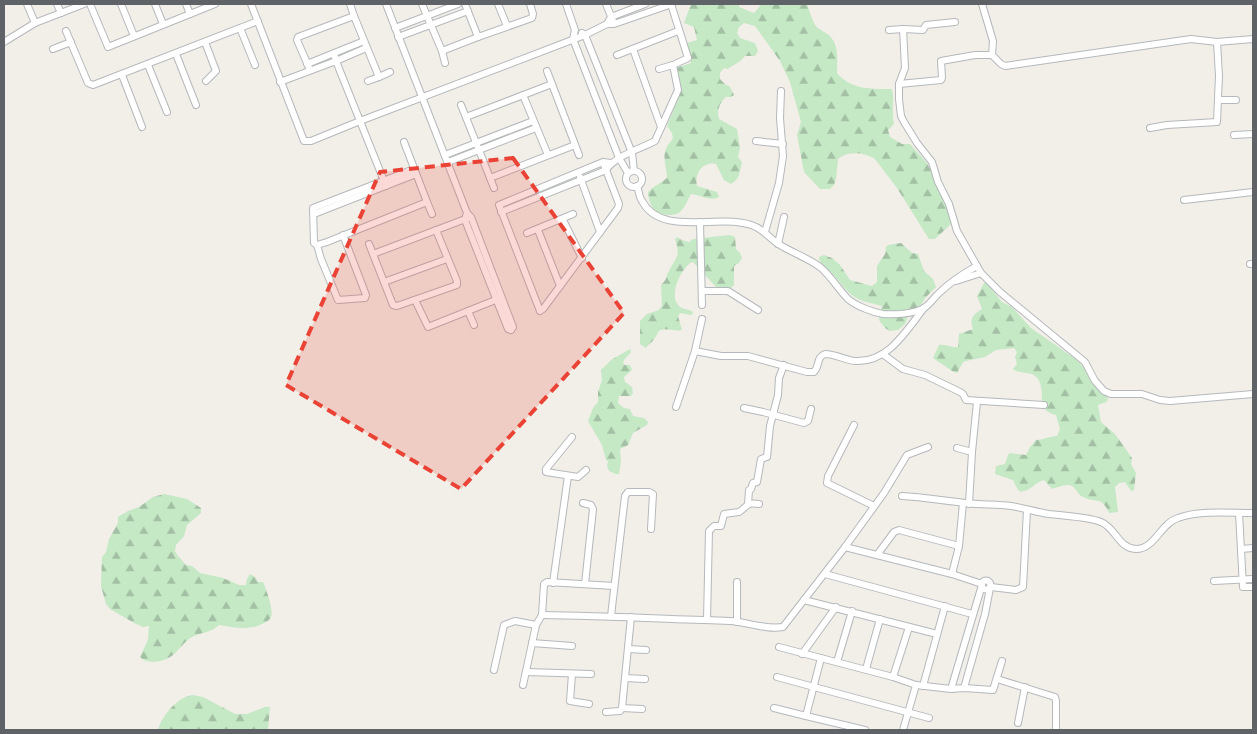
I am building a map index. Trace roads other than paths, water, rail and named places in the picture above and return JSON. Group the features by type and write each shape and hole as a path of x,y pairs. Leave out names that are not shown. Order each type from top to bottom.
{"street":[{"path":"27,4 35,23"},
{"path":"58,4 61,13"},
{"path":"4,42 35,23 84,4"},
{"path":"90,4 108,47 215,4"},
{"path":"121,4 134,36"},
{"path":"155,4 163,24"},
{"path":"186,4 190,14"},
{"path":"252,4 280,82 304,141 310,141 611,24 671,4 688,58 659,69"},
{"path":"350,4 379,77"},
{"path":"386,4 448,162 498,299 428,327 415,300"},
{"path":"422,4 442,51 445,63"},
{"path":"395,28 458,4"},
{"path":"465,4 478,37"},
{"path":"498,4 507,26"},
{"path":"442,51 532,18 534,16 530,4"},
{"path":"566,4 575,30 573,39 619,158 631,172 637,172 641,177 640,184 637,186"},
{"path":"606,4 611,17 611,24"},
{"path":"611,17 645,4"},
{"path":"982,4 993,41 992,55"},
{"path":"398,37 468,11"},
{"path":"309,67 298,37 354,16"},
{"path":"66,30 90,85 122,75 258,21"},
{"path":"889,30 923,30 926,25 955,22"},
{"path":"240,28 255,65"},
{"path":"575,30 585,35 632,153 631,172 626,177 626,182 633,187 637,186"},
{"path":"903,30 905,68 899,84 901,116 916,143 932,162 938,182 949,204 957,231 981,273 1000,292 1085,362 1095,381 1104,391 1111,394 1134,393 1170,401 1253,394"},
{"path":"617,55 678,31"},
{"path":"899,84 941,80 941,61 975,55 992,55 1005,66 1191,38 1217,42 1253,39"},
{"path":"53,49 71,42"},
{"path":"205,42 216,71 206,81"},
{"path":"1150,128 1217,122 1217,42"},
{"path":"280,82 334,53 365,44"},
{"path":"309,67 336,60 365,44"},
{"path":"633,49 660,127"},
{"path":"334,53 385,183"},
{"path":"176,54 196,105"},
{"path":"148,65 167,112"},
{"path":"603,162 606,170 619,206 582,258 540,311 499,205 580,176 606,170 611,163 619,158 655,141 678,90 673,65"},
{"path":"547,71 579,156"},
{"path":"368,81 390,72"},
{"path":"122,75 142,127"},
{"path":"466,117 552,84"},
{"path":"765,232 779,183 783,156 780,118 781,91"},
{"path":"523,94 548,155"},
{"path":"1218,98 1219,100 1236,100"},
{"path":"461,105 494,188"},
{"path":"444,154 533,121"},
{"path":"448,162 536,128"},
{"path":"1234,135 1253,134"},
{"path":"756,141 783,144"},
{"path":"404,142 432,214"},
{"path":"490,178 575,145"},
{"path":"580,176 603,162 611,163"},
{"path":"343,235 366,295 365,298 338,300 317,245 313,242 313,208 415,171"},
{"path":"580,176 600,232"},
{"path":"637,186 641,200 650,212 679,222 727,221 746,223 765,232 778,244 818,266 831,277 848,299 868,309 883,314 914,312 925,308"},
{"path":"1184,200 1253,192"},
{"path":"317,245 427,202"},
{"path":"527,233 563,220 573,214"},
{"path":"373,254 467,216"},
{"path":"778,244 784,218"},
{"path":"563,220 582,258"},
{"path":"700,222 702,305"},
{"path":"369,244 394,306 456,286 457,281 436,230"},
{"path":"538,230 560,286"},
{"path":"384,282 447,258"},
{"path":"695,351 721,356 748,356 807,372 814,372 819,359 825,354 853,361 868,360 884,355 936,295 952,282 972,272 977,266"},
{"path":"972,272 981,273"},
{"path":"703,291 728,291 758,310"},
{"path":"468,312 474,325"},
{"path":"676,407 695,351 702,319"},
{"path":"884,355 903,368 925,375 960,392 966,400 1044,405"},
{"path":"748,504 749,490 753,483 757,482 761,459 767,457 770,426 778,395 779,378 784,365"},
{"path":"952,574 966,503 977,402"},
{"path":"744,408 806,422 809,419 811,409"},
{"path":"854,425 827,480 829,485 874,506"},
{"path":"572,437 545,471 547,473 580,476 586,470"},
{"path":"542,615 707,620 737,622 767,628 783,628 845,547 907,455 928,447"},
{"path":"957,448 972,452"},
{"path":"553,582 568,476"},
{"path":"611,616 625,496 628,492 649,492 653,494 651,529"},
{"path":"902,496 1010,506 1101,521 1112,529 1118,540 1127,546 1137,549 1147,546 1166,525 1176,518 1217,513 1253,513"},
{"path":"583,503 591,505 593,509 585,584"},
{"path":"707,620 709,531 714,526 721,526 724,514 739,512 748,504 759,504"},
{"path":"990,587 1016,590 1023,586 1027,510"},
{"path":"1239,513 1243,587 1253,587"},
{"path":"877,555 894,532 899,530 959,546"},
{"path":"845,547 952,574 982,585"},
{"path":"1241,549 1253,548"},
{"path":"825,574 972,614"},
{"path":"1214,581 1253,580"},
{"path":"951,689 972,614 982,585 985,581 988,581 990,582 990,587 985,614 964,688"},
{"path":"523,685 536,624 542,615 544,584 553,582 614,586"},
{"path":"737,582 737,622"},
{"path":"804,600 936,634"},
{"path":"903,730 908,712 920,685 945,606"},
{"path":"802,654 836,607"},
{"path":"837,662 852,612"},
{"path":"622,708 631,617"},
{"path":"866,669 880,619"},
{"path":"494,670 504,625 514,621 536,624"},
{"path":"893,677 909,626"},
{"path":"532,643 572,646"},
{"path":"779,647 920,685 951,689 964,688 990,691 995,688 1002,661"},
{"path":"628,649 646,650"},
{"path":"806,716 821,658"},
{"path":"526,672 592,674"},
{"path":"572,674 570,701 589,704"},
{"path":"777,677 929,718"},
{"path":"625,678 645,679"},
{"path":"997,679 1055,696 1056,730"},
{"path":"1018,723 1026,687"},
{"path":"606,712 620,711 622,708 642,708"},
{"path":"774,708 865,730"}]}
